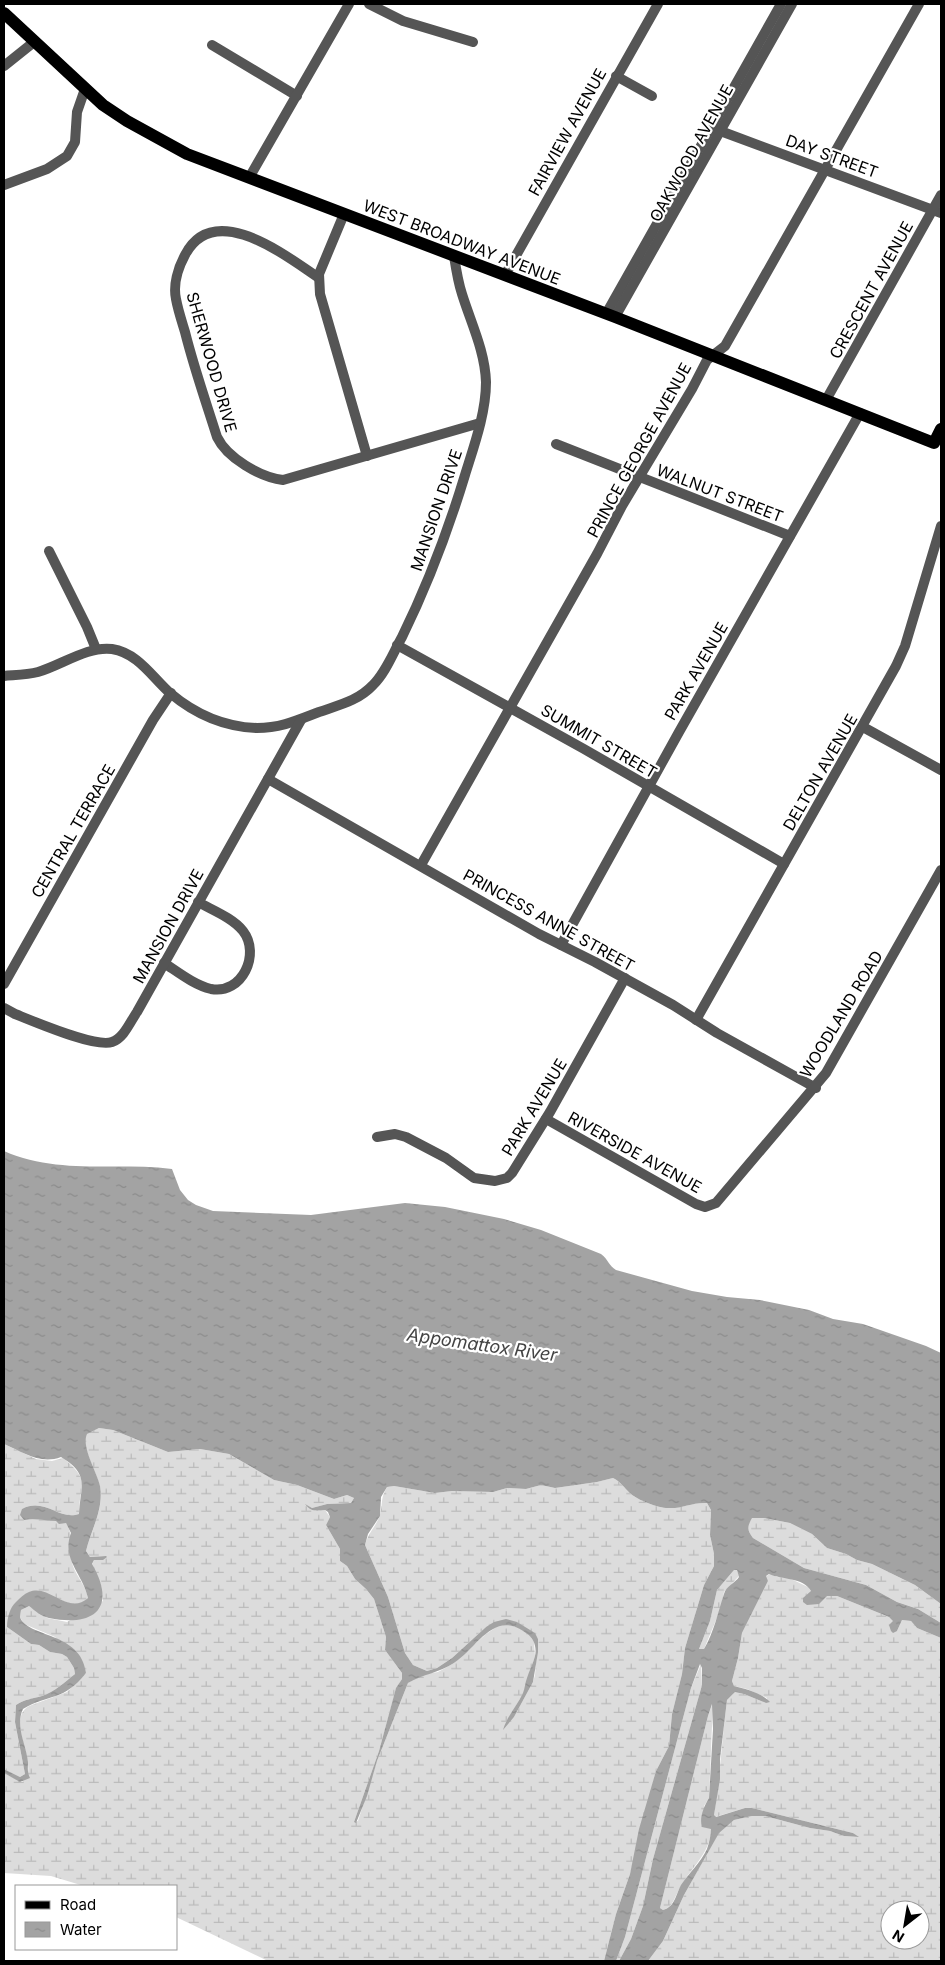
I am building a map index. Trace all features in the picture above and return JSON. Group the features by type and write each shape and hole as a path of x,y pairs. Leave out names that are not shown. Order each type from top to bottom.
{"main road":[{"name":"WEST BROADWAY AVENUE","path":"4,13 85,89 127,121 187,154 505,275 938,444"},
{"path":"938,444 941,430"}],"street":[{"path":"249,178 349,4"},
{"path":"369,4 403,21 473,42"},
{"name":"FAIRVIEW AVENUE","path":"505,275 658,4"},
{"name":"OAKWOOD AVENUE","path":"611,316 716,129 781,4"},
{"name":"OAKWOOD AVENUE","path":"716,129 792,4"},
{"name":"PRINCE GEORGE AVENUE","path":"421,865 706,360 725,346 919,4"},
{"path":"4,66 34,42"},
{"path":"212,45 297,96"},
{"path":"616,76 652,96"},
{"path":"4,185 47,169 67,156 75,142 77,112 85,89"},
{"name":"DAY STREET","path":"716,129 937,212"},
{"name":"CRESCENT AVENUE","path":"826,400 937,212 941,195"},
{"path":"344,214 319,278 320,294 368,456"},
{"name":"SHERWOOD DRIVE","path":"319,278 261,242 243,234 222,231 204,236 187,250 178,273 176,298 217,438 224,449 232,456 271,477 283,480 480,423"},
{"name":"MANSION DRIVE","path":"4,676 36,673 96,649 113,649 126,653 147,669 171,693 199,713 230,725 259,728 278,727 301,720 354,700 365,693 382,675 425,588 447,533 480,423 486,385 485,368 482,352 461,292 454,256"},
{"name":"PARK AVENUE","path":"561,945 860,413"},
{"name":"WALNUT STREET","path":"556,444 790,536"},
{"name":"DELTON AVENUE","path":"696,1020 896,666 905,646 941,526"},
{"path":"49,551 96,649"},
{"name":"SUMMIT STREET","path":"398,645 784,864"},
{"name":"CENTRAL TERRACE","path":"4,984 153,720 171,693"},
{"name":"MANSION DRIVE","path":"4,1008 14,1014 66,1034 106,1043 113,1042 122,1035 301,720"},
{"path":"863,727 941,770"},
{"name":"PRINCESS ANNE STREET","path":"268,779 561,945 625,978 816,1088"},
{"name":"WOODLAND ROAD","path":"711,1206 716,1203 816,1088 941,870"},
{"path":"164,963 200,985 210,988 219,989 233,985 244,973 250,950 244,932 238,925 198,902"},
{"name":"PARK AVENUE","path":"377,1137 396,1134 401,1136 446,1158 474,1178 495,1181 507,1178 546,1119 625,978"},
{"name":"RIVERSIDE AVENUE","path":"546,1119 696,1204 705,1207 711,1206"}],"green space":[{"path":"99,1428 113,1430 168,1452 200,1449 229,1454 274,1480 297,1485 334,1499 347,1495 354,1498 351,1503 327,1504 312,1508 306,1505 316,1511 325,1510 330,1517 326,1525 340,1549 340,1561 347,1566 355,1579 374,1599 386,1637 385,1650 402,1673 402,1679 396,1689 379,1751 354,1822 358,1821 377,1761 408,1683 420,1675 438,1672 454,1663 486,1634 498,1626 508,1624 529,1634 534,1642 535,1656 524,1692 505,1724 514,1717 535,1675 538,1639 517,1622 486,1627 452,1658 437,1668 427,1671 413,1665 405,1653 388,1597 365,1545 379,1519 382,1498 387,1487 394,1486 435,1493 452,1491 493,1492 507,1488 526,1489 541,1485 555,1488 613,1478 634,1496 659,1507 678,1508 707,1503 711,1510 710,1535 714,1554 714,1566 704,1585 685,1648 682,1674 672,1714 669,1746 656,1771 630,1874 616,1914 604,1961 268,1961 178,1918 178,1885 81,1885 51,1876 4,1873 4,1773 22,1782 28,1773 20,1719 23,1712 29,1706 67,1692 86,1673 55,1637 24,1624 20,1617 21,1610 29,1606 47,1618 67,1622 103,1601 101,1585 92,1565 94,1560 106,1556 90,1557 86,1551 99,1512 101,1495 98,1481 87,1453 86,1434"},
{"path":"4,1444 36,1459 52,1461 63,1458 78,1472 82,1483 79,1514 65,1514 38,1506 22,1509 24,1520 34,1519 66,1523 71,1535 73,1566 88,1598 78,1605 31,1591 7,1627 31,1644 39,1645 50,1652 67,1657 74,1668 75,1674 51,1692 16,1705 15,1722 25,1774 20,1777 4,1769"},
{"path":"751,1518 764,1518 790,1523 812,1534 827,1548 872,1564 915,1585 941,1604 941,1623 918,1609 897,1602 866,1585 804,1568 753,1538 748,1528"},
{"path":"734,1570 737,1570 739,1576 724,1592 721,1608 704,1649 699,1649 710,1621 717,1590"},
{"path":"770,1574 789,1578 808,1587 811,1591 827,1596 837,1596 889,1617 894,1621 897,1631 902,1620 911,1621 917,1628 941,1638 941,1961 648,1961 663,1941 684,1895 719,1832 734,1820 752,1816 765,1816 844,1836 858,1837 853,1833 752,1808 745,1808 715,1817 714,1815 727,1700 735,1692 766,1703 767,1698 747,1689 734,1686 732,1681 742,1633 768,1581 765,1577"},
{"path":"701,1664 702,1685 653,1859 643,1906 631,1939 619,1961 616,1961 625,1937 691,1688"},
{"path":"713,1702 709,1798 704,1806 711,1826 710,1840 670,1906 663,1910 660,1908"}],"water":[{"name":"Appomattox River","path":"4,1151 45,1163 172,1169 180,1190 188,1200 213,1211 311,1215 405,1203 445,1207 504,1219 541,1230 601,1254 616,1270 692,1291 760,1300 809,1310 833,1319 863,1324 941,1353 941,1604 915,1585 872,1564 827,1548 812,1534 790,1523 764,1518 752,1518 748,1528 753,1538 804,1568 866,1585 897,1602 918,1609 941,1623 941,1638 917,1628 911,1621 902,1620 897,1631 893,1633 889,1625 893,1621 889,1617 837,1596 827,1596 819,1604 807,1605 803,1602 803,1598 811,1591 803,1583 769,1574 766,1576 768,1581 742,1633 732,1681 734,1686 758,1694 770,1702 766,1703 735,1692 727,1700 720,1759 720,1779 714,1815 716,1817 745,1808 752,1808 853,1833 859,1837 844,1836 765,1816 752,1816 734,1820 719,1833 684,1895 663,1941 648,1961 619,1961 631,1939 643,1906 653,1859 702,1685 702,1668 700,1664 691,1688 625,1937 616,1961 604,1961 616,1914 630,1874 639,1829 656,1771 669,1746 672,1714 682,1674 685,1648 704,1585 714,1566 714,1554 710,1535 711,1510 707,1503 678,1508 659,1507 634,1496 613,1478 555,1488 541,1485 526,1489 507,1488 493,1492 452,1491 435,1493 394,1486 387,1487 381,1497 380,1516 368,1534 365,1545 388,1597 405,1653 413,1665 427,1671 437,1668 452,1658 486,1627 494,1622 506,1619 517,1622 535,1633 538,1639 538,1652 533,1682 514,1717 503,1730 523,1693 536,1653 531,1637 515,1627 505,1625 495,1628 454,1663 408,1683 377,1761 367,1796 356,1823 354,1822 379,1751 396,1688 402,1679 402,1673 385,1650 386,1637 374,1599 355,1579 347,1566 340,1561 340,1549 326,1525 330,1517 328,1512 325,1510 312,1510 305,1504 312,1508 327,1504 351,1503 354,1498 347,1495 334,1499 297,1485 274,1480 229,1454 200,1449 168,1452 113,1430 99,1428 87,1434 86,1439 86,1446 100,1486 101,1495 99,1511 86,1551 90,1557 107,1557 103,1560 94,1560 92,1564 102,1593 101,1603 97,1611 89,1617 78,1620 46,1617 29,1606 21,1610 20,1617 25,1624 33,1629 65,1642 75,1649 82,1659 86,1673 70,1689 63,1693 23,1709 20,1722 30,1778 20,1782 4,1773 4,1769 20,1777 25,1774 15,1722 16,1705 51,1692 75,1674 74,1668 67,1657 50,1652 39,1645 31,1644 7,1627 8,1616 14,1604 24,1595 36,1590 66,1602 81,1603 88,1598 71,1559 69,1542 71,1533 66,1523 59,1524 56,1521 33,1519 24,1520 20,1515 22,1509 30,1506 45,1507 65,1514 79,1514 82,1482 77,1470 61,1457 39,1459 4,1444","holes":["734,1570 737,1570 739,1577 725,1591 713,1629 704,1649 699,1649 710,1621 717,1590","712,1704 713,1729 709,1798 701,1820 702,1827 711,1829 709,1842 704,1854 681,1885 673,1903 663,1910 660,1908"]}]}
